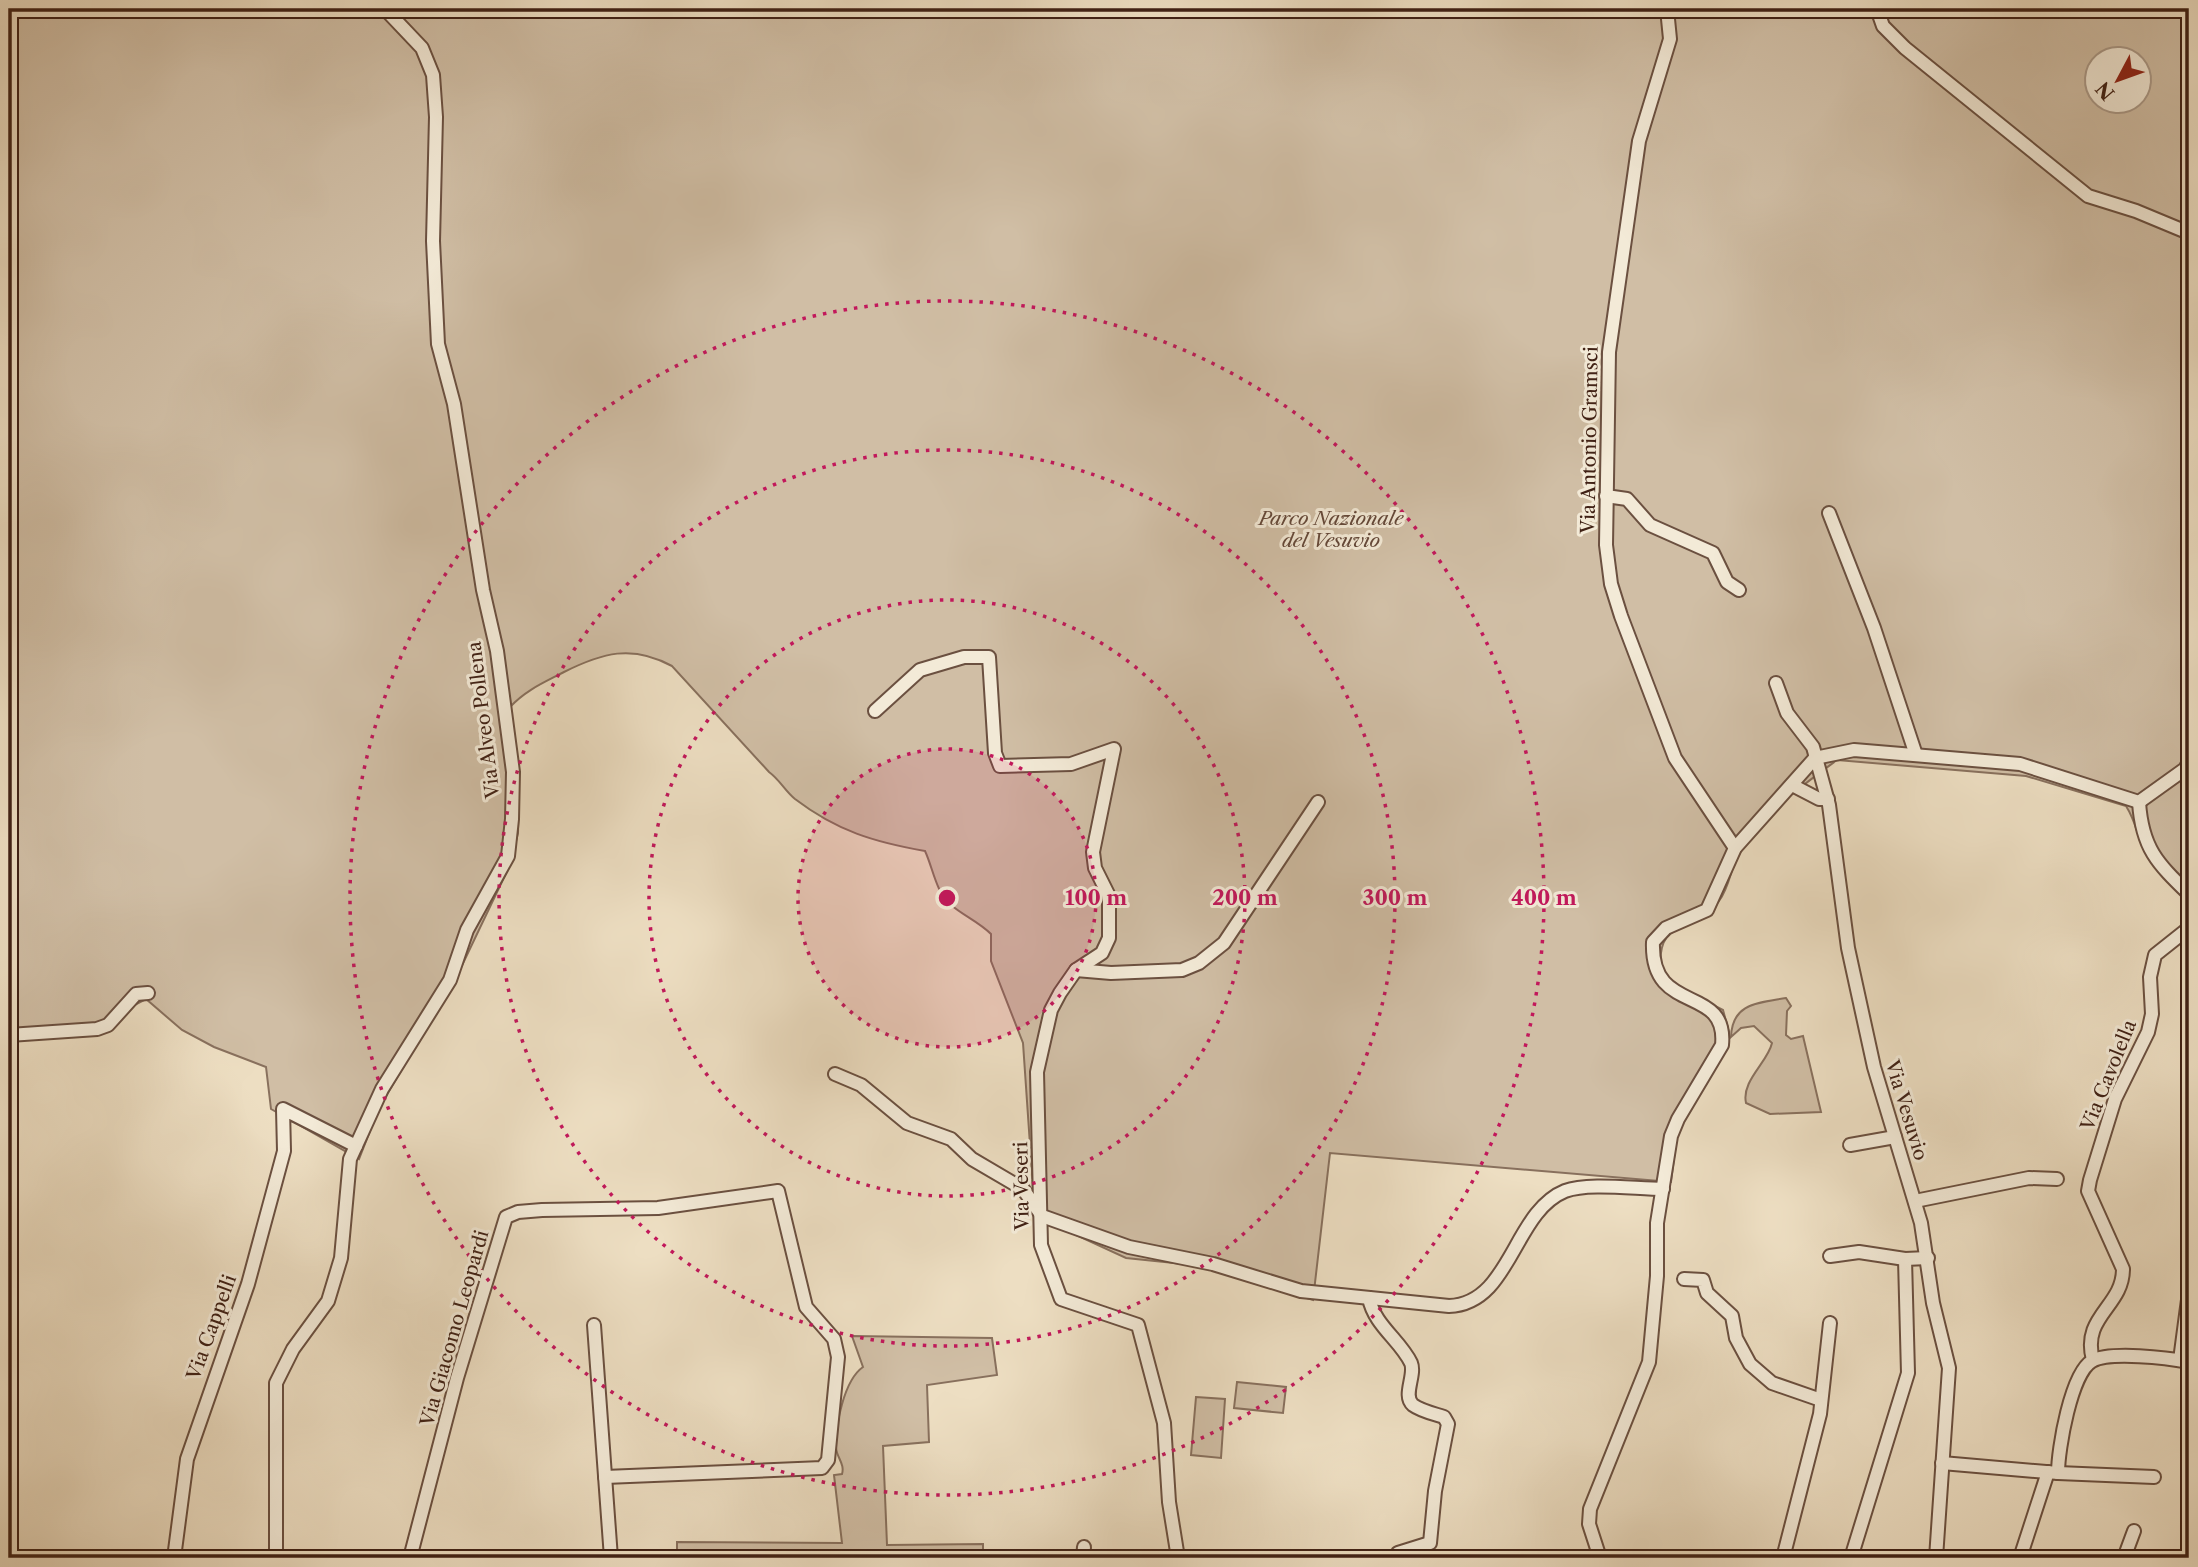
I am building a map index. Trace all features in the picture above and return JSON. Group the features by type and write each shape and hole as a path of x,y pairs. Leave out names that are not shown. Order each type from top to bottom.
{"street":[{"name":"Via Alveo Pollena","path":"276,1558 276,1383 293,1349 328,1301 341,1258 350,1159 382,1089 450,980 467,930 508,856 512,819 513,772 497,651 483,590 454,404 438,344 433,241 436,117 433,75 422,48 385,9"},
{"name":"Via Antonio Gramsci","path":"1667,9 1670,39 1639,141 1609,352 1606,545 1611,584 1621,616 1675,758 1735,848"},
{"path":"1877,9 1884,26 1905,48 2088,196 2136,211 2189,233"},
{"path":"1606,496 1627,499 1656,529 1713,553 1727,582 1739,590"},
{"path":"1829,513 1874,628 1916,755"},
{"name":"Via Veseri","path":"875,711 920,670 964,657 989,657 995,753 1000,766 1071,764 1114,749 1093,852 1095,868 1109,896 1109,938 1102,953 1076,970 1051,1010 1037,1072 1041,1245 1061,1299 1138,1325 1164,1423 1169,1502 1178,1558"},
{"name":"Via Vesuvio","path":"1776,683 1787,713 1806,736 1828,799 1848,948 1874,1067 1915,1201 1928,1258 1933,1303 1949,1368 1936,1558"},
{"path":"1600,1558 1589,1524 1590,1509 1649,1362 1657,1276 1657,1223 1671,1136 1678,1119 1722,1045 1723,1031 1710,1010 1679,994 1658,977 1652,961 1653,942 1666,928 1707,910 1735,848 1815,758 1854,750 2020,764 2139,802"},
{"path":"2139,802 2185,769 2189,762"},
{"path":"1792,785 1819,799 1828,799"},
{"path":"1076,970 1111,973 1182,970 1199,963 1224,943 1318,802"},
{"path":"2139,802 2141,830 2159,866 2189,894"},
{"name":"Via Cavolella","path":"2093,1360 2089,1339 2094,1324 2123,1279 2123,1269 2088,1191 2090,1180 2115,1100 2148,1032 2152,1014 2150,977 2155,955 2189,928"},
{"path":"9,1035 97,1029 108,1025 136,994 148,993"},
{"path":"835,1074 861,1085 906,1123 951,1139 972,1160 1023,1189 1042,1216 1129,1247 1213,1264 1301,1291 1449,1306 1470,1302 1489,1288 1534,1219 1556,1195 1581,1188 1662,1189"},
{"name":"Via Cappelli","path":"174,1558 187,1459 248,1284 284,1151 283,1109 356,1146"},
{"path":"1850,1145 1895,1136"},
{"path":"1915,1201 2029,1178 2057,1179"},
{"name":"Via Giacomo Leopardi","path":"410,1558 457,1378 506,1217 518,1212 542,1210 658,1208 778,1191 806,1307 834,1339 838,1357 828,1460 822,1468 605,1477"},
{"path":"1830,1256 1859,1252 1905,1259 1928,1258"},
{"path":"1851,1558 1908,1373 1905,1259"},
{"path":"1684,1279 1703,1280 1707,1293 1729,1311 1740,1350 1761,1375 1772,1383 1821,1400"},
{"path":"2020,1558 2053,1473 2080,1372 2093,1360 2143,1356 2185,1361 2189,1292"},
{"path":"1369,1298 1378,1319 1409,1359 1413,1369 1409,1397 1412,1404 1444,1417 1448,1424 1435,1491 1430,1543 1398,1553 1396,1558"},
{"path":"1783,1558 1821,1400 1830,1324"},
{"path":"594,1325 611,1558"},
{"path":"1942,1463 2053,1473 2154,1477"},
{"path":"2124,1558 2134,1531"}],"green space":[{"name":"Parco Nazionale del Vesuvio","path":"9,9 2189,9 2189,903 2167,881 2148,855 2126,806 2026,776 1837,760 1786,799 1762,822 1738,853 1723,895 1709,912 1670,934 1664,942 1661,972 1680,988 1723,1010 1729,1032 1727,1049 1689,1110 1677,1135 1671,1182 1330,1153 1313,1300 1203,1266 1126,1258 1065,1230 1034,1203 1023,1043 991,961 991,934 946,900 938,887 925,851 857,834 811,810 791,796 672,666 657,659 630,653 604,656 578,665 535,687 510,707 519,794 518,833 510,865 456,978 379,1108 359,1159 271,1109 266,1067 214,1047 182,1030 146,999 77,1035 9,1041"},
{"path":"1786,998 1791,1006 1787,1011 1786,1035 1791,1039 1803,1036 1821,1112 1770,1114 1746,1103 1747,1087 1772,1043 1754,1026 1741,1028 1731,1037 1736,1017 1748,1007"},
{"path":"852,1336 992,1338 997,1375 927,1385 929,1442 883,1446 887,1545 983,1544 983,1558 677,1558 677,1542 842,1543 834,1475 842,1474 843,1470 836,1448 837,1428 846,1393 856,1373 863,1367"},
{"path":"1237,1382 1286,1387 1283,1413 1234,1408"},
{"path":"1196,1397 1225,1399 1221,1458 1191,1455"}]}
